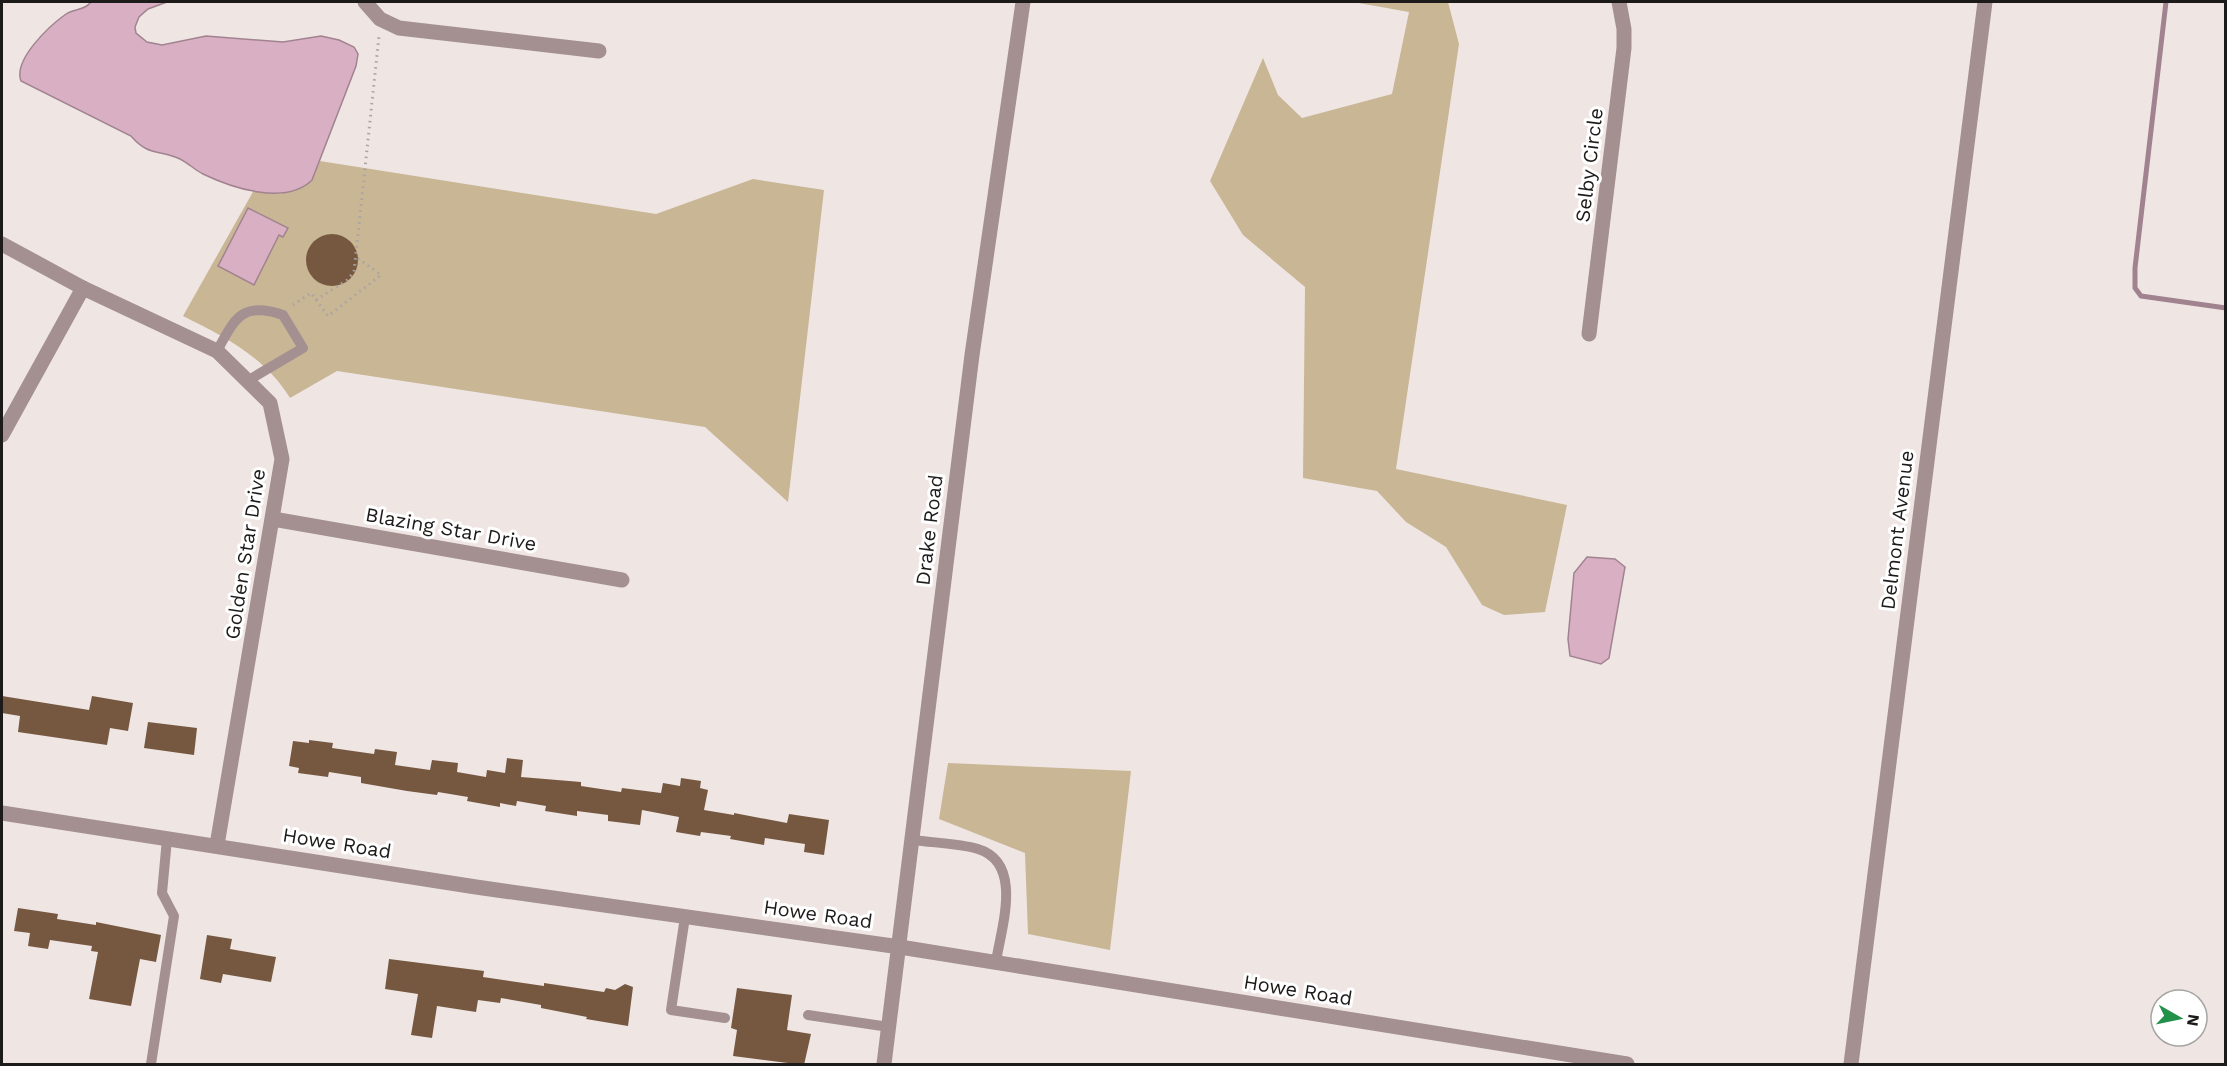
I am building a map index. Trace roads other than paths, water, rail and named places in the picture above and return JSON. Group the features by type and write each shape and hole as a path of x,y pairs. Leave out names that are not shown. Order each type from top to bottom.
{"street":[{"path":"365,2 380,19 399,28 599,51"},
{"name":"Drake Road","path":"884,1065 972,355 1023,2"},
{"name":"Selby Circle","path":"1589,334 1624,48 1624,29 1619,2"},
{"name":"Delmont Avenue","path":"1851,1065 1985,2"},
{"name":"Golden Star Drive","path":"2,244 83,288 217,351 270,403 282,459 218,845"},
{"path":"2,435 83,288"},
{"name":"Blazing Star Drive","path":"273,519 622,580"},
{"name":"Howe Road","path":"2,813 476,887 900,947 1627,1065"}],"lane":[{"path":"217,351 232,321 249,309 267,309 283,315 303,348 248,381"},
{"path":"151,1065 174,916 162,893 167,839"},
{"path":"913,840 977,849 990,854 1000,864 1006,877 1006,892 996,962"},
{"path":"685,917 671,1010 725,1018"},
{"path":"808,1015 889,1027"}],"waterway":[{"path":"2166,2 2135,268 2135,288 2141,296 2226,308"}]}
